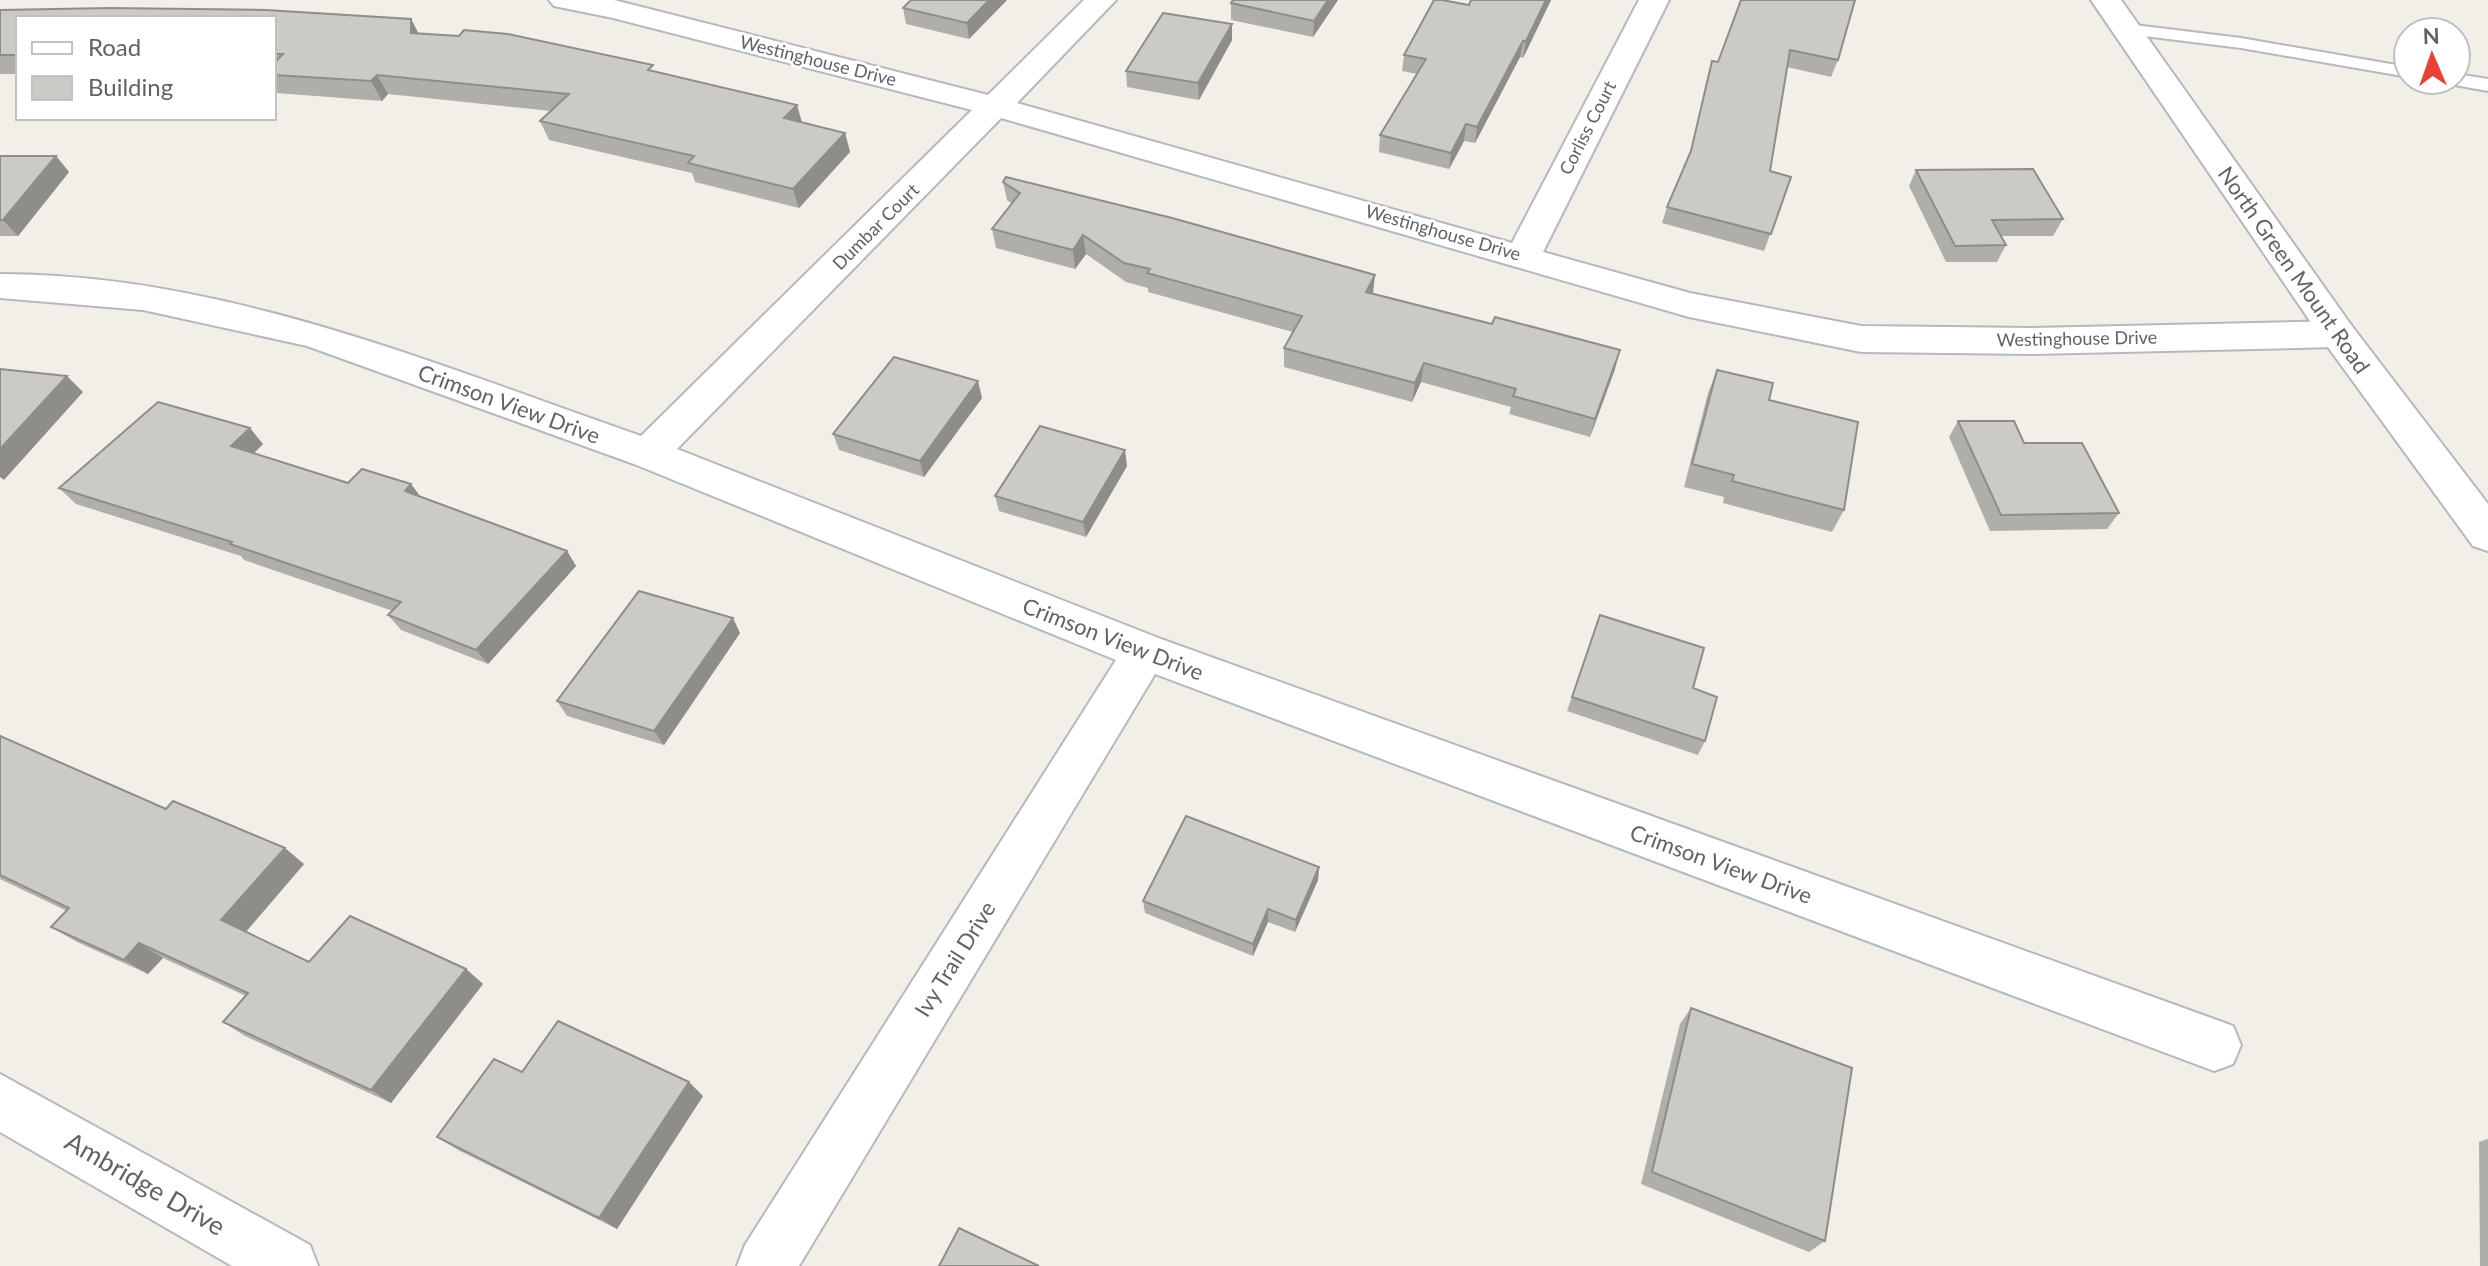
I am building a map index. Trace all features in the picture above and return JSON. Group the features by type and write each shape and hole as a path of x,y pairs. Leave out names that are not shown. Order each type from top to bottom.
{"street":[{"name":"Westinghouse Drive","path":"565,0 614,9 996,107 1689,305 1861,339 2033,341 2338,334"},
{"name":"Dumbar Court","path":"648,454 1101,0"},
{"name":"Corliss Court","path":"1523,256 1654,0"},
{"name":"North Green Mount Road","path":"2106,0 2338,334 2488,535"},
{"name":"Crimson View Drive","path":"0,286 143,298 314,335 648,454 1145,652 2214,1045"},
{"name":"Ivy Trail Drive","path":"766,1266 1145,652"},
{"name":"Ambridge Drive","path":"0,1101 289,1266"}],"lane":[{"path":"2126,29 2241,43 2392,69"}],"building":[{"path":"911,0 989,0 967,23 903,8"},
{"path":"1233,0 1328,0 1314,21 1231,3"},
{"path":"1434,0 1469,5 1471,0 1546,0 1477,127 1466,124 1451,153 1380,135 1426,59 1404,55"},
{"path":"1741,0 1855,0 1838,60 1790,50 1770,171 1791,177 1771,234 1667,207 1691,151 1712,61 1718,62"},
{"path":"0,10 266,10 411,19 411,33 459,36 464,30 508,34 653,65 648,70 797,105 784,118 845,133 793,189 688,163 694,156 540,121 569,94 377,75 371,81 276,75 276,61 283,54 276,54 276,16 16,16 16,55 0,55"},
{"path":"1163,13 1232,24 1198,83 1126,71"},
{"path":"0,156 56,156 3,220 0,220"},
{"path":"2033,169 2063,219 1992,220 2006,245 1955,246 1916,170"},
{"path":"1006,177 1172,218 1375,275 1366,292 1492,324 1495,317 1620,350 1595,419 1513,396 1516,389 1424,363 1415,383 1284,348 1302,316 1147,273 1150,269 1124,263 1083,235 1073,250 992,229 1020,193 1003,182"},
{"path":"894,357 978,381 920,461 833,434"},
{"path":"0,369 67,376 0,449"},
{"path":"1717,370 1773,383 1769,400 1858,422 1844,510 1732,481 1734,475 1692,464"},
{"path":"158,402 250,428 231,446 348,483 362,469 411,484 405,491 567,551 476,650 388,615 401,602 230,544 232,542 59,488"},
{"path":"1958,421 2014,421 2024,443 2082,443 2119,513 2001,515"},
{"path":"1040,426 1125,450 1083,522 995,496"},
{"path":"639,591 733,618 654,731 557,701"},
{"path":"1600,615 1704,648 1693,688 1717,697 1705,741 1572,697"},
{"path":"0,736 166,809 173,801 285,848 221,920 309,962 350,916 466,969 371,1090 223,1022 248,993 139,943 124,960 51,927 69,908 0,875"},
{"path":"1186,816 1319,867 1296,920 1268,909 1253,944 1143,901"},
{"path":"1691,1008 1852,1068 1825,1241 1652,1172"},
{"path":"558,1021 689,1082 599,1218 437,1137 494,1059 522,1072"},
{"path":"959,1228 1039,1266 939,1266"}]}
